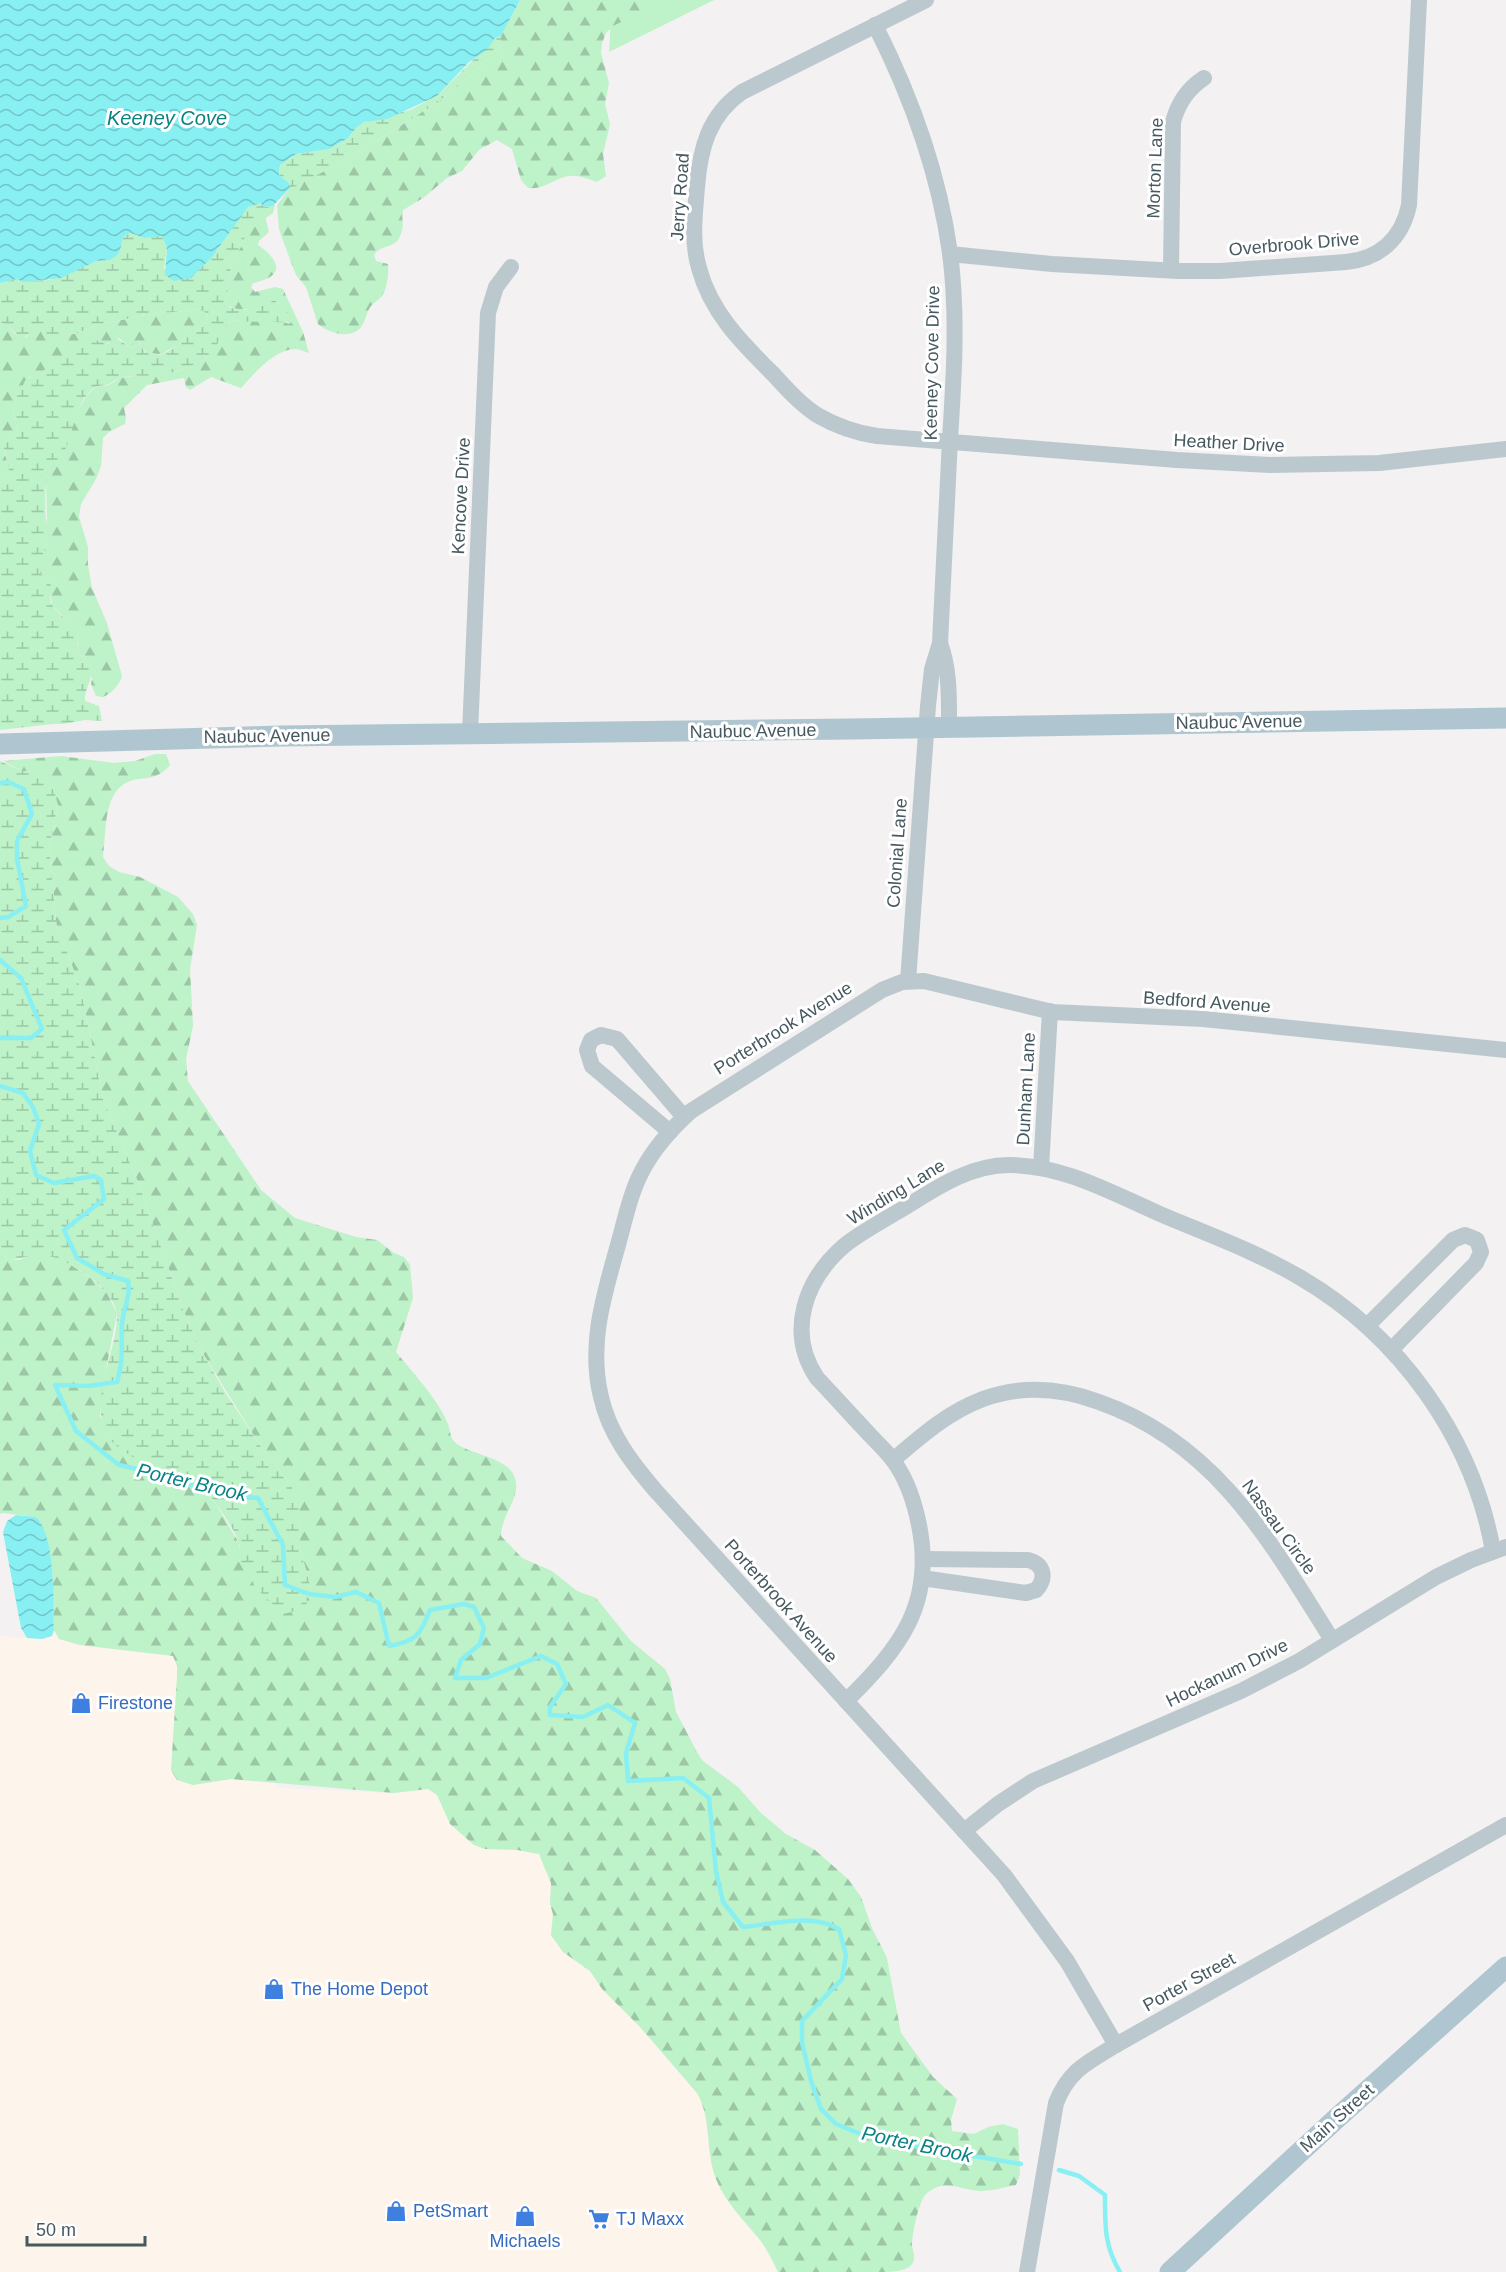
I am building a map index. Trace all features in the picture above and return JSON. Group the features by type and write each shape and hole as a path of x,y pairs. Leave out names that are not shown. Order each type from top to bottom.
{"main road":[{"name":"Naubuc Avenue","path":"0,744 259,736 1506,718"},
{"name":"Main Street","path":"1170,2272 1506,1967"}],"street":[{"name":"Jerry Road","path":"926,0 742,92 730,101 718,114 704,141 699,164 694,227 696,255 705,288 721,318 738,339 807,407 839,426 866,434 950,442"},
{"name":"Overbrook Drive","path":"950,254 1060,265 1220,271 1353,262 1374,255 1391,243 1403,224 1408,205 1419,0"},
{"name":"Keeney Cove Drive","path":"875,25 901,81 923,139 940,200 950,254 955,322 940,643 930,682 926,728"},
{"name":"Morton Lane","path":"1171,270 1173,122 1176,110 1184,96 1204,78"},
{"name":"Kencove Drive","path":"470,734 488,313 496,287 511,267"},
{"name":"Heather Drive","path":"950,442 1177,460 1283,465 1386,462 1506,449"},
{"name":"Keeney Cove Drive","path":"940,643 948,675 949,727"},
{"name":"Colonial Lane","path":"908,981 926,728"},
{"name":"Bedford Avenue","path":"908,981 924,981 1050,1011 1203,1019 1506,1050"},
{"name":"Porterbrook Avenue","path":"908,981 882,990 706,1100 684,1117 652,1154 634,1190 602,1303 596,1353 598,1384 605,1413 618,1441 655,1490 1004,1875 1043,1926 1079,1979 1116,2045"},
{"name":"Dunham Lane","path":"1041,1168 1050,1011"},
{"path":"670,1132 592,1066 587,1050 591,1040 601,1035 617,1039 684,1117"},
{"name":"Winding Lane","path":"846,1701 879,1668 898,1641 915,1607 922,1578 923,1559 912,1499 893,1460 817,1378 808,1363 802,1344 801,1326 804,1305 824,1267 847,1244 945,1183 963,1175 998,1166 1041,1168 1083,1180 1267,1260 1318,1288 1367,1326 1391,1350 1432,1402 1458,1446 1500,1549"},
{"path":"1367,1326 1453,1240 1465,1235 1477,1240 1481,1252 1476,1263 1391,1350"},
{"name":"Nassau Circle","path":"893,1460 943,1420 963,1408 994,1396 1026,1390 1047,1390 1075,1394 1109,1405 1175,1441 1210,1470 1231,1492 1272,1544 1332,1640"},
{"name":"Hockanum Drive","path":"964,1831 1033,1781 1228,1697 1299,1661 1436,1577 1500,1549"},
{"path":"922,1578 1026,1593 1036,1590 1044,1578 1038,1564 1028,1560 923,1559"},
{"name":"Porter Street","path":"1027,2272 1053,2115 1061,2091 1076,2070 1116,2045 1506,1825"}],"shaded area":[{"path":"54,1630 59,1639 79,1645 173,1656 177,1666 177,1677 171,1770 193,1785 231,1779 275,1783 276,1788 394,1793 428,1789 437,1795 450,1824 517,1850 539,1854 551,1883 550,1904 553,1914 551,1935 563,1952 590,1971 602,1989 640,2027 697,2093 708,2122 709,2148 733,2209 761,2242 778,2272 0,2272 0,1636 42,1639 52,1636"}],"green space":[{"path":"520,0 670,0 613,26 606,33 602,43 601,53 609,83 605,104 610,124 603,154 606,176 597,182 569,176 545,186 528,188 521,180 512,149 497,140 479,150 462,171 447,178 423,198 403,210 403,227 400,237 374,255 376,261 388,264 387,281 382,296 369,308 361,327 351,333 340,334 322,327 318,324 306,287 296,275 285,246 279,229 277,205 290,188 344,161 438,102 469,77 501,45 501,36"},
{"path":"612,0 714,0 609,52"},
{"path":"501,36 501,45 469,77 438,102 344,161 290,188 279,175 280,165 296,154 330,149 348,138 364,122 410,110 437,96 495,38"},
{"path":"261,203 264,207 275,205 273,213 247,231 241,247 230,263 231,278 226,286 228,293 225,303 231,308 247,310 255,301 275,301 294,320 293,323 232,320 224,328 212,353 199,362 167,374 126,377 96,387 89,392 80,406 66,448 48,473 45,493 46,545 39,571 50,584 52,605 77,635 76,652 89,661 91,675 85,701 99,706 102,721 85,720 0,730 0,483 11,478 3,444 6,439 13,439 18,434 13,412 15,400 26,379 43,371 88,342 97,340 108,344 115,337 128,346 138,341 144,351 160,355 177,347 188,334 200,329 208,320 207,314 201,309 145,315 102,324 74,334 46,336 38,329 23,338 7,325 0,323 0,283 17,279 49,280 96,261 110,260 120,251 123,237 130,233 138,236 162,236 167,248 164,269 201,266 218,249 248,206"},
{"path":"265,216 269,232 259,241 258,245 275,262 276,268 271,277 253,283 251,287 255,292 275,287 283,289 303,332 309,353 296,349 280,353 265,363 241,388 211,377 190,390 186,387 184,378 147,385 124,408 125,424 109,432 103,438 101,466 81,504 79,517 88,547 92,588 107,623 122,676 109,694 103,697 96,696 85,658 76,652 78,638 74,630 52,605 49,581 39,572 38,565 46,545 46,481 50,466 64,451 73,419 87,395 96,387 109,385 120,378 163,375 181,370 207,358 223,327 232,320 276,321 290,324 278,302 243,309 231,307 225,303 228,293 226,286 231,278 230,263 241,247 247,230"},
{"path":"201,309 207,314 208,320 200,329 188,334 177,347 162,354 148,352 142,348 139,341 128,346 119,338 106,344 98,340 84,344 36,376 29,377 15,400 13,412 18,434 13,439 4,441 11,478 0,483 0,323 7,325 14,333 27,337 32,330 38,328 45,335 74,334 102,324 145,315"},
{"path":"155,754 166,754 170,765 156,776 126,783 112,798 106,821 103,857 109,866 119,872 140,877 178,897 193,914 197,925 190,969 193,1026 186,1059 188,1081 261,1190 295,1218 356,1237 377,1240 394,1253 404,1257 410,1265 413,1298 396,1352 438,1405 454,1442 501,1463 514,1475 516,1490 501,1536 522,1558 552,1571 577,1591 596,1598 631,1641 665,1669 670,1679 676,1712 703,1761 738,1787 760,1812 786,1834 815,1850 848,1879 861,1897 872,1928 887,1958 901,2033 933,2077 957,2099 951,2120 952,2131 974,2134 988,2127 1003,2124 1018,2129 1020,2174 1016,2185 980,2191 941,2186 927,2193 916,2217 912,2245 914,2258 908,2268 888,2272 778,2272 763,2244 730,2203 716,2179 710,2157 705,2113 697,2093 640,2027 602,1989 590,1971 563,1952 551,1935 553,1914 550,1904 551,1883 539,1854 517,1850 485,1849 474,1845 450,1824 437,1795 428,1789 394,1793 231,1779 193,1785 177,1780 171,1770 177,1676 177,1666 173,1656 80,1645 59,1639 54,1630 52,1566 36,1517 0,1514 0,1251 8,1259 19,1260 30,1255 41,1254 62,1259 92,1279 107,1293 117,1313 100,1416 108,1437 124,1451 163,1471 185,1476 203,1488 216,1504 239,1543 242,1564 311,1588 299,1545 301,1523 289,1482 261,1447 202,1352 184,1312 138,1182 103,1099 81,990 57,930 49,847 58,805 32,772 22,771 3,761 61,756 114,763 135,761"},
{"path":"0,761 42,777 50,784 55,794 58,805 49,847 57,930 81,990 103,1099 138,1182 184,1312 202,1352 261,1447 289,1482 299,1502 301,1523 299,1545 311,1588 305,1609 283,1614 255,1586 242,1566 239,1543 233,1530 206,1491 188,1479 157,1469 132,1457 111,1441 107,1435 102,1421 102,1391 117,1315 114,1304 107,1293 93,1279 61,1260 39,1255 8,1259 0,1251"}],"water":[{"name":"Keeney Cove","path":"0,0 520,0 501,36 495,38 487,50 469,62 437,96 387,119 364,122 348,138 330,149 296,154 280,165 279,175 289,183 290,188 273,206 264,207 261,203 248,207 212,257 191,278 174,281 165,275 167,248 162,236 145,238 130,233 123,237 120,251 110,260 96,261 61,278 24,282 17,279 0,283"},
{"path":"16,1515 36,1517 47,1539 52,1570 54,1630 52,1636 42,1639 27,1638 21,1628 3,1532 7,1521"}],"waterway":[{"name":"Porter Brook","path":"0,783 8,782 24,789 32,814 17,841 17,859 26,906 8,917 0,918"},
{"name":"Porter Brook","path":"0,960 21,978 42,1029 31,1038 0,1038"},
{"name":"Porter Brook","path":"0,1086 23,1093 33,1107 39,1124 30,1151 36,1175 54,1183 94,1176 101,1180 104,1199 64,1230 77,1258 104,1274 128,1281 117,1382 88,1386 55,1385 76,1431 119,1465 151,1472 208,1490 258,1498 283,1545 285,1585 309,1594 335,1597 356,1592 379,1603 389,1646 406,1642 416,1636 430,1610 464,1604 474,1607 484,1628 480,1644 461,1660 455,1678 486,1678 541,1656 557,1664 566,1684 550,1707 550,1715 583,1717 608,1705 635,1723 626,1753 628,1781 683,1778 709,1798 716,1871 723,1902 743,1927 805,1921 828,1924 839,1929 846,1955 842,1979 802,2021 802,2042 811,2081 821,2109 836,2124 873,2139 1021,2164"},
{"path":"1059,2170 1079,2176 1105,2195 1108,2244 1120,2272"}],"place":[{"name":"Firestone","path":"81,1703"},
{"name":"The Home Depot","path":"274,1989"},
{"name":"PetSmart","path":"396,2211"},
{"name":"Michaels","path":"525,2216"},
{"name":"TJ Maxx","path":"599,2219"}]}
